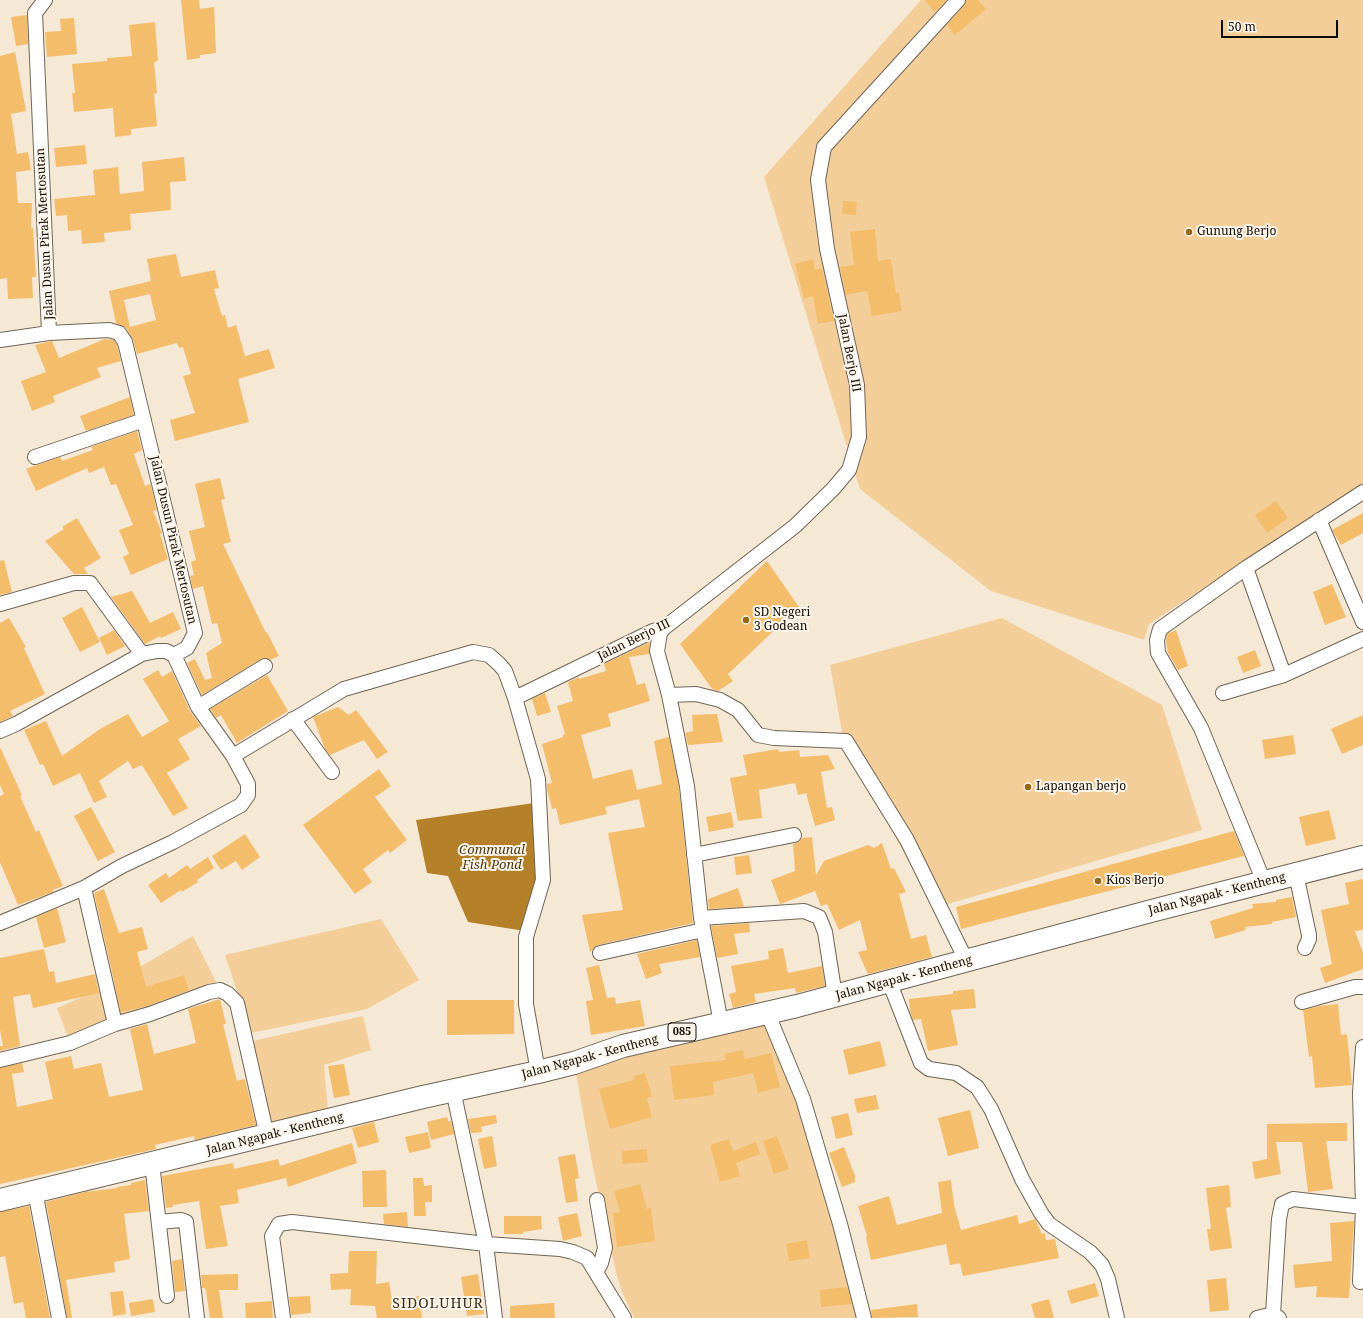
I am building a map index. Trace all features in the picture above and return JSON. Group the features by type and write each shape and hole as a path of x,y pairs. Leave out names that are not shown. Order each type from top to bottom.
{"main road":[{"name":"Jalan Ngapak - Kentheng","path":"0,1200 453,1090 574,1063 623,1046 835,996 1264,882 1363,858"}],"street":[{"name":"Jalan Berjo III","path":"515,698 654,631 664,628 795,526 833,489 849,470 859,437 857,385 825,234 818,180 824,148 958,0"},
{"name":"Jalan Dusun Pirak Mertosutan","path":"38,3 34,13 50,333 109,330 119,333 125,342 195,633 187,648 174,655"},
{"path":"0,340 50,333"},
{"path":"35,457 144,420"},
{"path":"1264,882 1201,728 1158,653 1157,640 1160,629 1246,568 1363,492"},
{"path":"1319,520 1363,622"},
{"path":"1246,568 1284,675"},
{"path":"0,604 74,583 90,584 142,654"},
{"path":"664,628 660,633 657,651 669,695 687,786 702,924 721,1024"},
{"path":"1223,693 1284,675 1363,639"},
{"path":"0,731 142,654 166,651 174,655 198,708 233,756 248,784 248,795 242,806 173,842 122,866 84,888 0,923"},
{"path":"233,756 344,689 473,652 489,655 505,671 515,698 538,779 543,880 526,937 526,1004 538,1072"},
{"path":"198,708 265,666"},
{"path":"669,695 696,694 720,700 738,710 758,734 774,738 846,741 907,840 966,960"},
{"path":"293,719 332,772"},
{"path":"694,855 794,835"},
{"path":"1296,874 1309,935 1305,948"},
{"path":"84,888 115,1024"},
{"path":"600,953 702,924 804,911 819,917 825,932 835,996"},
{"path":"889,981 921,1063 929,1069 956,1073 978,1087 991,1109 1022,1179 1041,1213 1049,1224 1090,1252 1102,1265 1108,1279 1117,1318"},
{"path":"1302,1002 1355,987 1363,987"},
{"path":"0,1060 70,1043 115,1024 150,1014 208,992 220,990 228,994 237,1003 267,1136"},
{"path":"767,1012 803,1099 840,1224 864,1318"},
{"path":"1360,1282 1363,1207 1363,1047"},
{"path":"453,1090 486,1244 496,1318"},
{"path":"152,1162 167,1296"},
{"path":"35,1191 59,1318"},
{"path":"1257,1318 1276,1316 1279,1219 1282,1204 1293,1199 1363,1207"},
{"path":"596,1272 601,1263 605,1248 597,1200"},
{"path":"158,1222 181,1220 186,1222 197,1318"},
{"path":"283,1318 272,1236 279,1224 292,1222 486,1244 560,1249 583,1255 587,1258 624,1318"}],"shaded area":[{"path":"921,0 1363,0 1363,484 1149,624 1144,640 991,591 860,489 764,177"},
{"name":"Lapangan berjo","path":"1002,618 1162,705 1202,830 934,908 844,743 830,665"},
{"path":"381,919 419,980 367,1009 251,1033 225,955"},
{"path":"193,936 220,990 70,1043 57,1008 107,986"},
{"path":"767,1012 803,1099 862,1318 634,1318 622,1292 617,1276 593,1168 574,1063"},
{"path":"363,1016 371,1050 324,1065 328,1112 270,1127 253,1041"}],"water":[{"name":"Communal Fish Pond","path":"534,803 540,880 525,931 468,922 448,876 427,873 416,820"}],"building":[{"path":"181,0 199,0 200,9 214,7 216,53 200,55 200,58 187,60"},
{"path":"925,0 946,0 935,12"},
{"path":"966,0 978,0 986,9 955,35 947,25 964,6"},
{"path":"27,15 28,44 16,46 11,17"},
{"path":"74,18 77,54 47,57 45,32 61,31 60,19"},
{"path":"155,22 158,61 154,62 157,93 154,94 157,126 131,129 131,135 115,137 113,108 74,112 72,93 75,93 72,64 107,61 107,58 132,56 129,25"},
{"path":"15,52 26,111 11,114 17,154 28,152 31,170 16,172 18,203 32,203 31,228 33,228 36,277 32,277 33,298 8,299 7,278 0,279 0,56"},
{"path":"85,145 87,164 56,167 54,148"},
{"path":"184,157 186,181 170,182 171,210 130,214 131,230 104,233 105,242 82,244 81,230 68,231 67,215 56,216 54,199 95,195 93,170 118,167 120,194 144,191 142,162"},
{"path":"843,201 857,202 856,215 842,214"},
{"path":"875,229 878,261 891,259 896,293 899,292 902,311 872,316 867,291 846,295 840,267 854,265 850,232"},
{"path":"176,254 181,277 215,270 219,288 214,289 222,316 225,315 228,328 236,325 245,356 269,349 275,368 238,379 249,422 175,441 170,420 195,413 183,376 191,374 183,347 179,348 177,343 137,354 133,340 126,328 116,323 109,291 151,281 147,259","holes":["150,294 156,320 130,327 124,300"]},
{"path":"813,259 815,270 822,268 834,321 818,324 813,296 804,299 795,264"},
{"path":"105,339 114,340 117,345 121,361 97,368 101,377 53,396 55,402 32,411 21,381 46,372 35,345 52,341 59,358"},
{"path":"130,397 134,415 86,431 80,416"},
{"path":"137,431 142,450 134,454 145,486 150,484 151,486 157,510 153,511 162,533 160,534 168,559 131,575 123,557 129,554 119,530 133,525 116,484 111,485 104,467 89,473 87,468 36,491 26,469 60,457 62,461 93,450 91,447"},
{"path":"220,478 225,499 221,500 231,542 223,544 266,633 267,632 279,656 270,660 265,658 261,659 202,695 187,663 195,659 205,680 212,678 206,653 222,643 217,623 212,624 203,586 193,589 190,576 194,575 191,562 196,560 189,531 205,527 195,484"},
{"path":"1276,501 1288,518 1267,533 1255,515"},
{"path":"1363,513 1363,533 1341,545 1332,530"},
{"path":"77,518 101,558 84,568 88,574 74,574 45,541 64,529 62,527"},
{"path":"4,560 12,592 0,595 0,561"},
{"path":"767,561 799,607 728,674 733,681 718,691 712,689 680,644"},
{"path":"1332,584 1346,617 1325,625 1313,592"},
{"path":"132,591 150,623 173,612 181,629 161,638 160,636 145,644 111,597"},
{"path":"82,607 100,642 80,652 62,618"},
{"path":"9,618 26,647 24,648 45,694 10,711 13,716 0,722 0,623"},
{"path":"114,630 125,646 107,655 99,638"},
{"path":"1176,630 1188,666 1178,670 1168,653 1166,641 1167,634"},
{"path":"650,642 649,654 629,657 637,685 645,683 650,701 608,714 611,726 581,735 593,779 632,769 637,790 662,784 654,741 669,737 679,787 693,923 598,945 590,952 582,915 623,910 608,833 645,827 639,799 605,807 607,814 560,825 556,808 552,809 547,789 547,784 552,783 542,744 563,737 565,734 557,706 573,701 568,682 579,677 579,679 606,671 604,664"},
{"path":"1255,650 1261,666 1243,673 1237,657"},
{"path":"158,670 162,677 172,671 190,711 201,726 178,739 190,759 167,773 188,808 173,816 142,765 133,769 128,761 99,781 107,797 94,803 80,773 53,786 43,764 40,765 24,730 46,721 62,756 100,729 128,714 142,737 169,721 143,679"},
{"path":"267,675 288,711 237,743 221,715 216,718 210,709"},
{"path":"545,693 551,712 537,716 532,699"},
{"path":"338,707 349,715 356,710 388,752 377,759 364,740 330,755 325,749 313,717"},
{"path":"717,714 723,742 688,745 685,733 693,731 692,715"},
{"path":"1363,715 1363,745 1342,754 1331,729"},
{"path":"1293,735 1296,754 1265,759 1262,740"},
{"path":"0,747 22,795 20,796 36,832 39,830 63,886 53,890 53,892 18,905 0,862 0,796 4,794 0,785"},
{"path":"778,749 779,752 799,750 800,757 828,755 835,769 821,772 827,808 832,807 835,820 815,826 806,793 798,795 795,783 759,790 762,818 738,821 730,778 747,775 743,755"},
{"path":"379,769 391,786 375,797 407,840 390,853 388,850 363,869 372,882 355,894 303,825"},
{"path":"91,807 115,852 98,861 74,816"},
{"path":"1329,810 1336,839 1306,846 1299,817"},
{"path":"731,812 734,827 709,832 706,817"},
{"name":"Kios Berjo","path":"1234,831 1244,856 961,929 956,907"},
{"path":"245,834 260,857 242,870 236,861 221,870 212,856"},
{"path":"812,837 816,875 824,861 868,845 874,848 882,843 891,869 894,868 906,892 899,894 911,939 926,935 932,957 868,974 858,952 867,950 860,920 839,930 827,904 821,906 815,891 780,904 771,880 795,871 793,844 799,842 802,838"},
{"path":"749,855 752,873 736,875 734,857"},
{"path":"208,857 214,868 197,880 198,882 182,892 181,890 161,903 148,885 166,873 169,878 187,865 190,869"},
{"path":"1363,879 1363,930 1355,931 1363,953 1363,969 1325,983 1320,968 1332,964 1321,910 1349,904 1345,883"},
{"path":"738,888 744,907 709,909 708,899"},
{"path":"104,889 119,933 142,927 148,949 137,952 146,987 184,975 189,990 147,1006 121,1012 94,893"},
{"path":"1292,897 1296,917 1272,922 1272,924 1245,927 1246,930 1215,939 1210,921 1253,908 1252,904 1276,902 1276,900"},
{"path":"57,908 66,942 44,948 36,917"},
{"path":"749,923 750,932 734,934 738,954 717,958 711,926"},
{"path":"697,940 700,957 659,964 662,973 646,979 637,954"},
{"path":"783,948 788,973 822,966 825,986 796,993 795,988 754,994 756,1002 733,1008 729,994 736,992 731,966 769,959 768,951"},
{"path":"44,949 49,972 54,971 56,983 95,974 99,993 33,1008 30,994 13,997 20,1046 0,1051 0,1046 3,1046 0,1030 0,958"},
{"path":"599,965 607,998 615,997 616,1004 640,1000 645,1026 591,1035 586,1001 593,1000 586,968"},
{"path":"974,989 976,1008 951,1010 958,1045 928,1051 921,1019 913,1020 910,1011 909,999 953,994 953,991"},
{"path":"220,999 226,1024 223,1024 237,1081 245,1079 256,1125 195,1140 194,1136 155,1145 156,1149 0,1184 0,1068 22,1063 24,1072 12,1074 17,1107 53,1099 45,1062 71,1056 74,1069 101,1063 109,1097 143,1090 130,1029 147,1024 154,1054 196,1043 188,1009"},
{"path":"447,1000 514,1000 514,1034 447,1035"},
{"path":"1338,1004 1341,1035 1347,1034 1352,1085 1315,1088 1312,1056 1309,1057 1303,1010"},
{"path":"880,1041 886,1066 849,1075 843,1050"},
{"path":"743,1050 745,1059 771,1053 780,1087 758,1093 753,1073 713,1082 714,1095 674,1100 670,1066 726,1060 725,1054"},
{"path":"344,1064 350,1095 334,1098 328,1066"},
{"path":"645,1073 652,1096 647,1098 652,1117 610,1129 599,1089 634,1080 633,1076"},
{"path":"876,1095 879,1109 857,1113 854,1099"},
{"path":"970,1110 979,1148 948,1156 938,1118"},
{"path":"848,1113 853,1135 836,1139 831,1117"},
{"path":"496,1115 497,1123 481,1127 482,1132 471,1133 468,1119"},
{"path":"447,1117 448,1121 451,1121 454,1134 431,1140 427,1122"},
{"path":"374,1122 379,1142 358,1148 352,1128"},
{"path":"1347,1123 1347,1141 1326,1141 1333,1189 1308,1192 1302,1142 1276,1142 1281,1174 1255,1179 1252,1162 1267,1159 1267,1124"},
{"path":"428,1132 431,1148 409,1153 405,1137"},
{"path":"492,1136 497,1166 484,1169 478,1139"},
{"path":"777,1136 789,1169 774,1174 763,1141"},
{"path":"729,1139 733,1151 756,1142 760,1154 736,1163 740,1176 720,1182 710,1145"},
{"path":"352,1143 357,1163 288,1187 286,1178 237,1190 239,1203 220,1206 228,1246 206,1249 199,1201 173,1205 173,1207 166,1208 162,1176 233,1163 234,1169 278,1159 280,1166"},
{"path":"844,1147 855,1176 855,1182 842,1187 829,1153"},
{"path":"647,1149 648,1162 622,1164 622,1151"},
{"path":"575,1154 579,1178 575,1179 578,1201 566,1203 558,1157"},
{"path":"386,1170 387,1207 363,1207 362,1171"},
{"path":"413,1178 423,1178 424,1186 432,1185 432,1202 425,1202 426,1216 414,1216"},
{"path":"145,1180 149,1211 124,1214 130,1259 114,1262 115,1272 66,1280 72,1318 67,1318 46,1202 85,1192 131,1185 131,1183"},
{"path":"951,1180 954,1205 961,1230 1017,1215 1019,1224 1035,1219 1042,1234 1045,1233 1046,1240 1055,1239 1059,1258 963,1276 960,1263 950,1265 946,1244 871,1260 867,1236 858,1206 889,1196 897,1225 942,1213 938,1182"},
{"path":"640,1184 647,1209 651,1208 655,1241 617,1247 613,1213 620,1212 614,1191"},
{"path":"1229,1185 1231,1207 1226,1208 1232,1248 1210,1251 1207,1229 1211,1229 1206,1188"},
{"path":"29,1206 50,1318 26,1318 23,1302 14,1304 5,1256 0,1257 0,1212"},
{"path":"407,1212 408,1227 384,1224 383,1214"},
{"path":"577,1213 582,1236 563,1241 558,1217"},
{"path":"504,1216 541,1216 542,1229 523,1232 523,1234 504,1234"},
{"path":"1354,1221 1349,1298 1316,1297 1317,1286 1295,1288 1293,1265 1332,1261 1330,1223"},
{"path":"807,1240 810,1258 789,1261 786,1244"},
{"path":"349,1251 377,1251 376,1284 389,1282 392,1301 419,1296 422,1318 377,1318 375,1306 350,1305 351,1289 331,1290 330,1274 348,1273"},
{"path":"182,1259 185,1291 175,1292 172,1261"},
{"path":"238,1274 238,1290 219,1290 223,1318 210,1318 206,1291 205,1288 202,1288 201,1275"},
{"path":"478,1274 484,1314 467,1316 461,1277"},
{"path":"1226,1278 1229,1310 1210,1312 1207,1280"},
{"path":"1095,1283 1099,1296 1071,1304 1067,1291"},
{"path":"847,1287 852,1304 821,1307 820,1290"},
{"path":"123,1291 126,1314 113,1316 110,1292"},
{"path":"310,1296 311,1313 291,1315 289,1297"},
{"path":"153,1299 155,1312 131,1316 129,1303"},
{"path":"1049,1299 1054,1318 1035,1318 1031,1304"},
{"path":"272,1301 273,1318 246,1318 245,1303"},
{"path":"554,1303 555,1318 510,1318 510,1306"},
{"path":"917,1304 918,1317 872,1318 871,1310"}],"place":[{"name":"Gunung Berjo","path":"1189,232"},
{"name":"SD Negeri 3 Godean","path":"746,620"},
{"name":"Lapangan berjo","path":"1028,787"},
{"name":"Kios Berjo","path":"1098,881"}],"district":[{"name":"SIDOLUHUR","path":"438,1304"}]}
